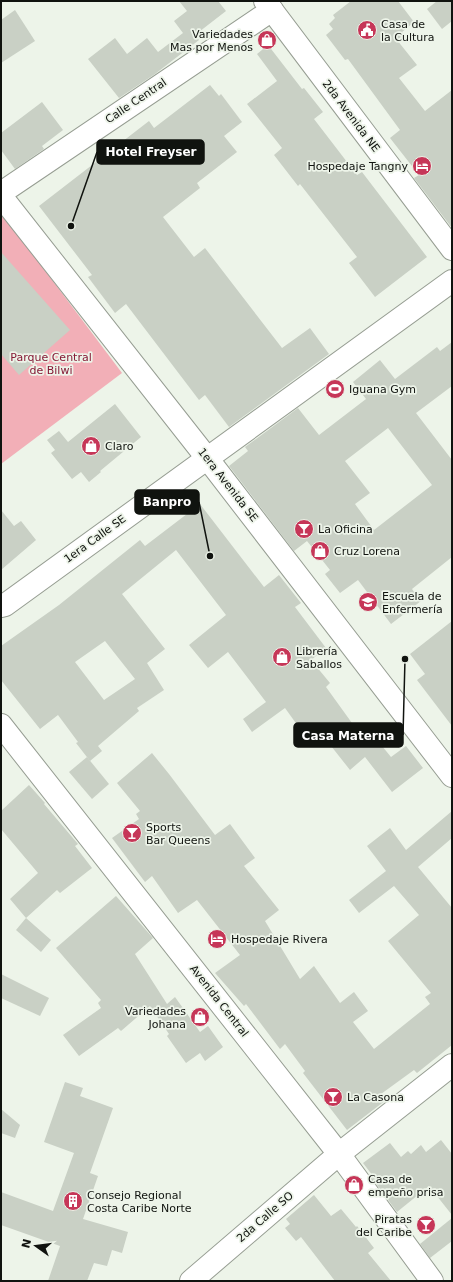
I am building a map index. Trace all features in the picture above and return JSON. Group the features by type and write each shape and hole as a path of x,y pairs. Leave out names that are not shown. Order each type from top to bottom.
{"street":[{"name":"Calle Central","path":"1,193 268,6"},
{"name":"2da Avenida NE","path":"268,6 452,250"},
{"name":"1era Avenida SE","path":"1,196 207,458 452,776"},
{"name":"1era Calle SE","path":"2,606 452,281"},
{"name":"Avenida Central","path":"1,725 339,1154 432,1281"},
{"name":"2da Calle SO","path":"191,1281 339,1154 452,1065"}],"green space":[{"name":"Parque Central de Bilwi","path":"1,212 122,373 1,464"}],"building":[{"path":"179,1 218,1 226,11 195,35 199,40 155,74 119,98 88,59 115,38 127,54 147,38 158,52 183,33 174,21 187,11"},
{"path":"351,1 398,1 414,22 402,32 404,35 397,40 417,65 399,78 425,111 452,90 452,228 414,178 419,175 390,138 400,130 348,59 345,60 326,35 333,29 329,24 335,18 333,15"},
{"path":"437,1 452,1 452,21 442,29 427,9"},
{"path":"15,10 35,41 1,63 1,20"},
{"path":"268,45 302,89 304,88 323,112 314,119 357,175 362,172 427,257 375,297 349,263 357,257 300,184 298,186 274,155 282,148 247,104 277,81 257,54"},
{"path":"210,85 219,96 221,94 242,122 224,136 237,152 197,183 200,188 163,217 194,257 205,248 282,348 310,328 329,354 229,427 205,395 199,400 126,304 115,313 88,277 92,275 39,206 149,121 154,128"},
{"path":"42,102 63,130 42,146 44,149 15,169 1,150 1,133"},
{"path":"1,252 70,330 19,375 1,354"},
{"path":"452,342 452,386 416,413 452,460 452,557 412,589 421,601 391,624 358,580 340,593 325,574 330,570 307,541 294,551 229,466 248,451 245,447 298,408 319,435 366,399 353,382 380,360 395,379 437,347 440,351","holes":["388,428 432,485 374,530 355,504 370,493 345,461"]},
{"name":"Claro","path":"115,404 141,437 89,482 81,472 72,479 51,453 55,450 47,440 59,431 68,442"},
{"path":"200,504 264,587 279,575 301,603 295,607 326,648 311,660 330,683 326,687 357,730 364,724 391,757 406,746 423,768 392,792 365,757 350,770 320,732 308,740 285,708 252,732 243,719 266,702 228,652 208,668 189,645 226,615 176,550 122,594 165,649 147,663 164,690 137,708 139,711 98,746 102,751 90,761 76,743 78,742 58,715 40,729 1,680 1,646 59,605 140,540 145,546","holes":["105,641 135,679 104,700 75,662"]},
{"path":"1,510 14,526 21,521 36,540 1,570"},
{"path":"452,621 452,726 417,680 425,674 410,654"},
{"path":"152,753 215,835 230,824 255,858 244,866 279,910 265,921 300,979 314,966 340,1003 354,992 368,1011 353,1022 374,1049 430,1004 425,997 431,993 388,941 419,915 394,886 359,913 349,900 386,871 367,846 390,828 406,850 452,811 452,838 418,867 452,908 452,1045 417,1073 414,1070 381,1094 386,1100 347,1130 303,1073 305,1071 285,1044 280,1049 246,1004 244,1006 215,973 240,955 197,900 178,913 152,876 145,882 112,838 139,819 136,814 140,811 117,783"},
{"path":"87,757 109,784 92,799 69,772"},
{"path":"29,785 78,844 75,846 92,868 60,893 57,890 26,918 10,899 38,873 1,829 1,811"},
{"path":"116,896 153,938 135,954 167,1004 175,997 200,1032 208,1026 223,1047 205,1061 200,1053 186,1063 167,1036 169,1034 150,1006 121,1031 118,1028 79,1056 63,1035 101,1008 98,1003 101,1000 56,948"},
{"path":"26,918 51,940 41,952 16,930"},
{"path":"1,974 49,998 40,1016 1,998"},
{"path":"65,1082 83,1088 80,1096 113,1108 90,1173 98,1176 83,1219 128,1232 122,1253 112,1250 107,1266 94,1263 87,1281 48,1281 60,1246 1,1225 1,1192 53,1211 74,1153 44,1142"},
{"path":"1,1109 20,1125 15,1138 1,1133"},
{"path":"441,1140 452,1154 452,1215 429,1186 397,1212 363,1163 390,1143 401,1157 408,1151 411,1154 421,1145 426,1152"},
{"path":"314,1195 331,1216 341,1209 356,1227 357,1226 374,1248 368,1253 391,1281 335,1281 301,1237 296,1241 285,1228 290,1224 286,1219"},
{"path":"452,1218 452,1241 430,1258 420,1244"}],"place":[{"name":"Casa de la Cultura","path":"367,30"},
{"name":"Variedades Mas por Menos","path":"267,40"},
{"name":"Hospedaje Tangny","path":"422,166"},
{"name":"Hotel Freyser","path":"71,226"},
{"name":"Iguana Gym","path":"335,389"},
{"name":"Claro","path":"91,446"},
{"name":"La Oficina","path":"304,529"},
{"name":"Cruz Lorena","path":"320,551"},
{"name":"Banpro","path":"210,556"},
{"name":"Escuela de Enfermería","path":"368,602"},
{"name":"Librería Saballos","path":"282,657"},
{"name":"Casa Materna","path":"405,659"},
{"name":"Sports Bar Queens","path":"132,833"},
{"name":"Hospedaje Rivera","path":"217,939"},
{"name":"Variedades Johana","path":"200,1017"},
{"name":"La Casona","path":"333,1097"},
{"name":"Casa de empeño prisa","path":"354,1185"},
{"name":"Consejo Regional Costa Caribe Norte","path":"73,1201"},
{"name":"Piratas del Caribe","path":"426,1225"}]}
